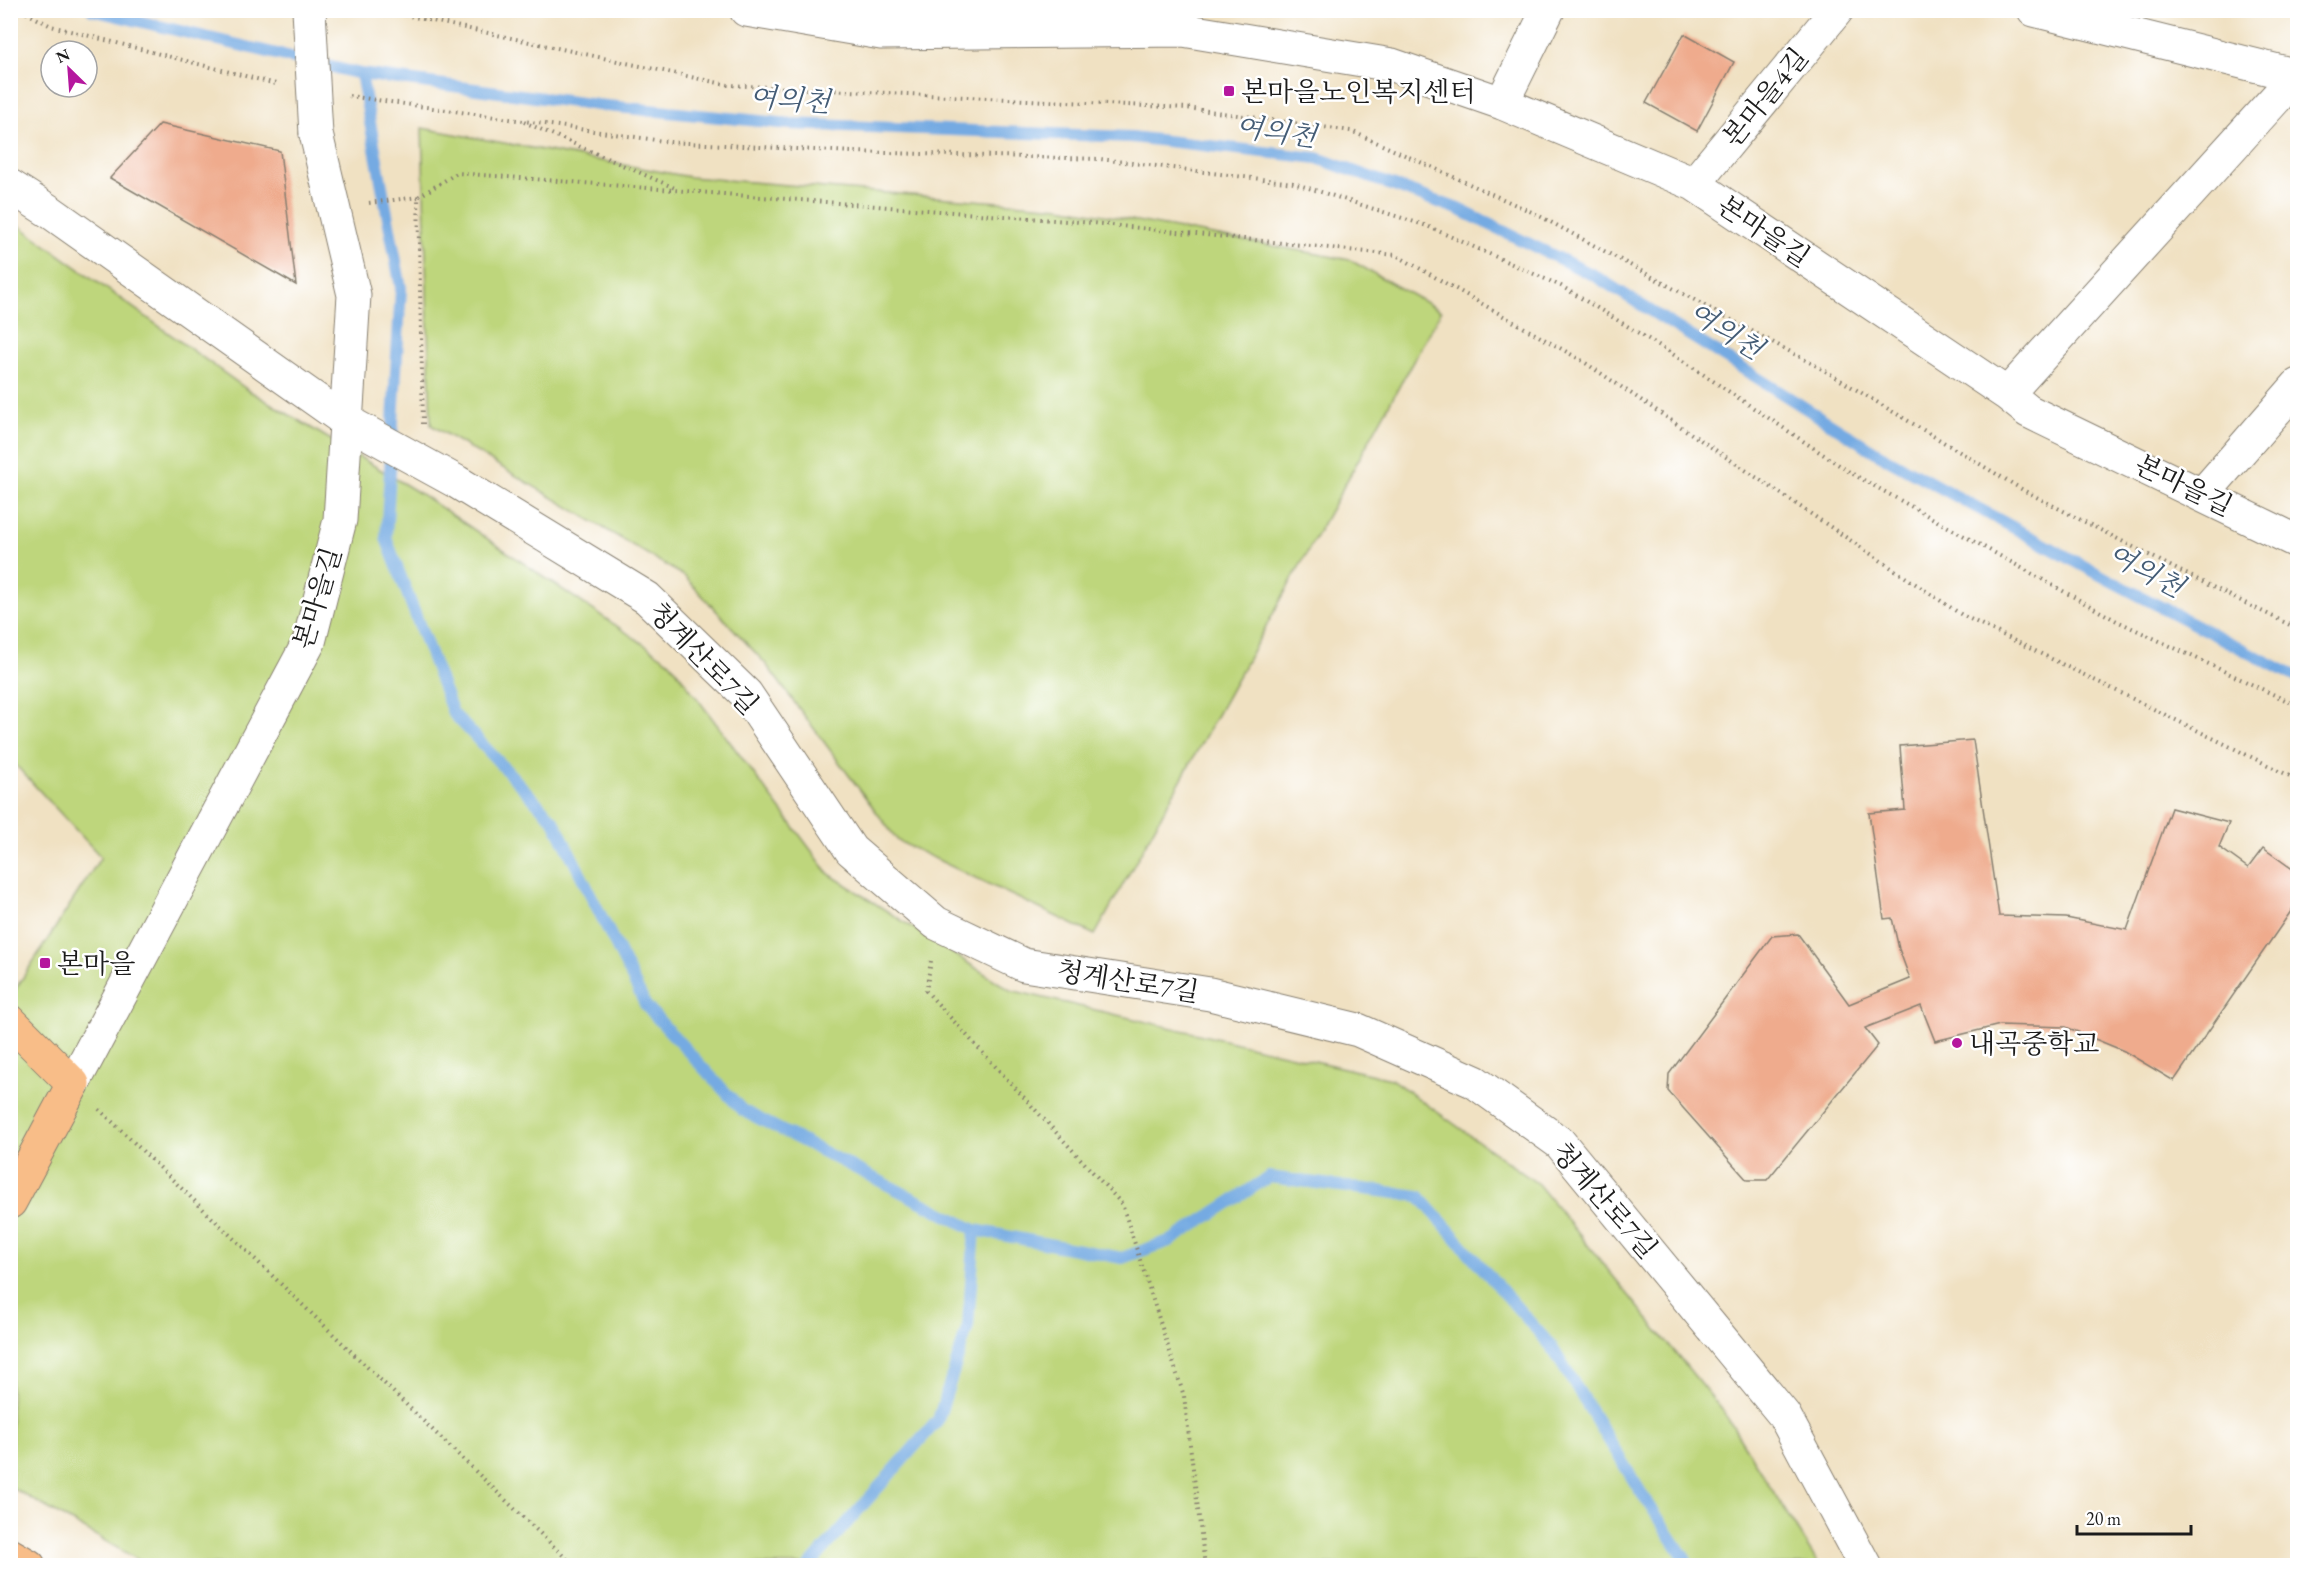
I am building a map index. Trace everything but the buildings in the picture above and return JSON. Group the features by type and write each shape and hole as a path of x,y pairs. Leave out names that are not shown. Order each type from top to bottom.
{"main road":[{"path":"10,1021 73,1084 10,1202"},
{"path":"10,1555 29,1566"}],"street":[{"name":"본마을길","path":"73,1084 309,642 340,520 357,427 354,295 316,134 309,10"},
{"name":"본마을길","path":"746,10 881,33 1148,18 1183,30 1392,65 1502,102 1694,184 2007,394 2028,411 2298,542"},
{"path":"1502,102 1548,10"},
{"name":"본마을4길","path":"1694,184 1837,10"},
{"path":"2007,394 2297,76 2034,10"},
{"name":"청계산로7길","path":"10,186 357,427 420,461 647,598 746,694 850,850 936,923 1024,965 1209,994 1358,1030 1475,1082 1560,1143 1784,1415 1865,1566"},
{"path":"2203,494 2298,385"}],"path":[{"path":"21,10 51,26 279,84"},
{"path":"375,10 729,85 1187,108 1351,131 1534,213 1822,369 2023,490 2174,568 2298,628"},
{"path":"381,100 670,142 852,152 1100,159 1293,183 1426,226 1561,286 1665,349 1851,473 2117,621 2298,706"},
{"path":"519,120 680,190"},
{"path":"359,204 418,197 457,173 1092,223 1396,255 1581,360 1962,615 2292,777 2298,782"},
{"path":"418,197 420,461"},
{"path":"936,923 926,991 1122,1204 1184,1396 1205,1566"},
{"path":"73,1084 574,1566"}],"green space":[{"path":"422,128 690,177 1060,207 1350,260 1441,311 1095,935 898,841 765,663 684,576 431,425"},
{"path":"11,220 248,390 421,494 670,662 829,874 1010,990 1391,1079 1538,1184 1723,1411 1819,1565 147,1565 11,1487 11,996 101,857 11,760"}],"waterway":[{"name":"여의천","path":"92,10 361,74 597,105 790,124 1131,137 1317,158 1458,209 1595,276 1877,453 2113,582 2298,678"},
{"path":"361,74 401,288 386,538 453,713 554,821 646,1006 742,1110 975,1230 1122,1258 1172,1240 1269,1177 1419,1196 1551,1346 1640,1491 1690,1566"},
{"path":"809,1566 938,1420 968,1326 975,1230"}],"place":[{"name":"본마을노인복지센터","path":"1229,91"},
{"name":"본마을","path":"45,963"},
{"name":"내곡중학교","path":"1957,1043"}]}
